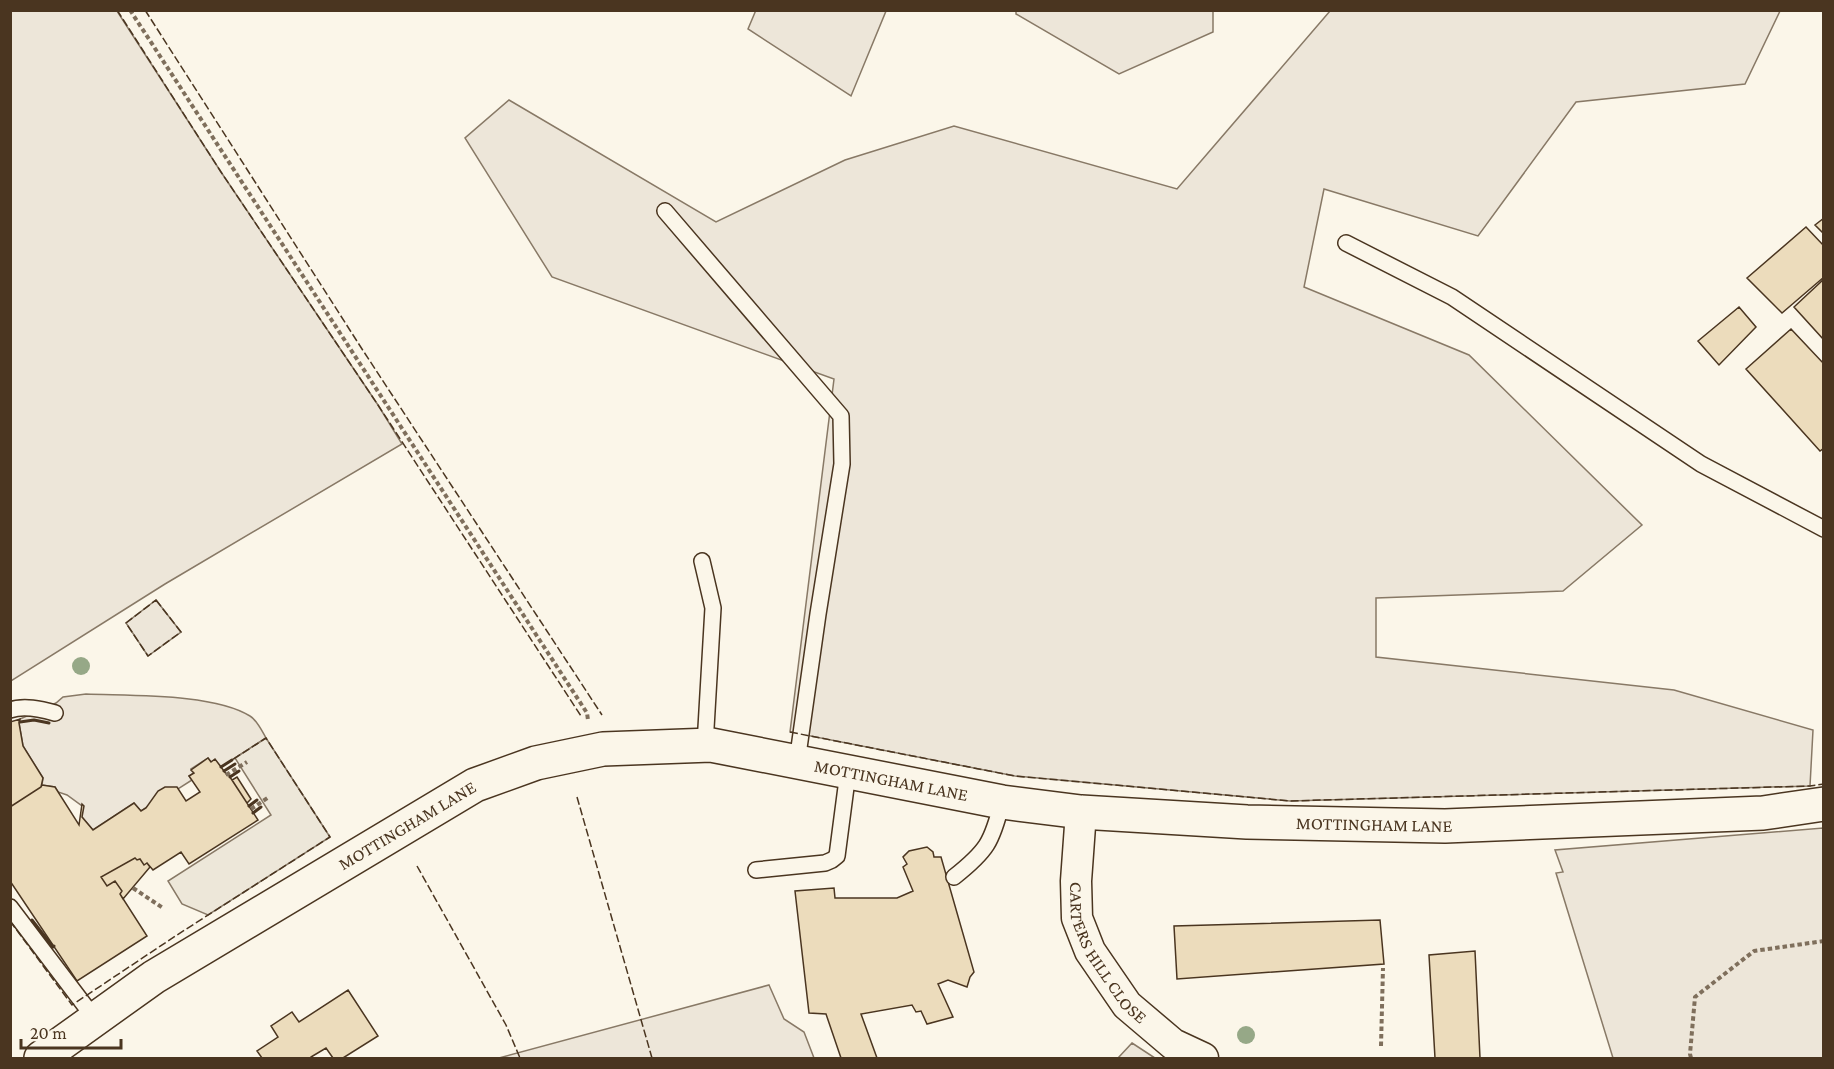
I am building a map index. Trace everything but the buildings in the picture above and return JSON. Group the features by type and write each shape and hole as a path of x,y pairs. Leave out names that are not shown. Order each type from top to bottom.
{"street":[{"name":"MOTTINGHAM LANE","path":"43,1058 154,977 475,785 537,763 603,749 705,745 1002,802 1081,813 1247,822 1445,826 1763,813 1824,804"},
{"name":"CARTERS HILL CLOSE","path":"1081,813 1076,881 1077,918 1090,951 1127,1005 1173,1044 1203,1059"}],"lane":[{"path":"665,211 841,416 842,465 797,762"},
{"path":"1346,243 1452,297 1701,464 1824,529"},
{"path":"702,561 713,608 705,745"},
{"path":"10,710 38,708 55,713"},
{"path":"756,870 825,863 837,856 848,772"},
{"path":"954,877 974,861 988,844 1002,802"},
{"path":"10,907 95,1019"}],"path":[{"path":"130,10 587,713 589,723"},
{"path":"226,775 247,762"},
{"path":"251,809 269,797"},
{"path":"133,888 163,908"},
{"path":"1691,1059 1695,998 1754,951 1822,941 1824,947"},
{"path":"1381,1046 1383,968"}],"shaded area":[{"path":"11,10 117,11 402,444 165,584 11,681"},
{"path":"756,10 886,11 851,96 748,29"},
{"path":"1016,11 1213,11 1213,32 1119,74 1016,14"},
{"path":"1330,11 1780,11 1745,84 1576,102 1478,236 1324,189 1304,287 1469,355 1642,525 1563,591 1376,598 1376,657 1674,690 1813,730 1810,786 1290,801 1015,776 790,732 834,379 552,277 465,138 509,100 716,222 845,160 954,126 1177,189"},
{"path":"156,600 181,632 148,656 126,623"},
{"path":"86,694 170,697 215,703 253,718 266,738 221,767 215,760 211,762 208,758 191,769 194,773 189,776 192,780 178,789 176,788 141,811 134,803 93,830 82,817 82,806 67,795 58,792 55,787 42,785 43,778 23,746 19,723 20,719 56,703 63,697"},
{"path":"266,738 330,837 208,915 182,904 168,881 271,815 235,758"},
{"path":"1823,828 1823,1058 1613,1058 1556,873 1563,872 1555,850"},
{"path":"769,985 784,1019 804,1032 814,1058 499,1058"},
{"path":"1132,1043 1155,1058 1118,1058"}],"fence":[{"path":"117,10 221,172 378,405 581,716"},
{"path":"145,10 362,349 602,715"},
{"path":"156,600 181,632 148,656 126,623 156,600"},
{"path":"790,732 1015,776 1290,801 1824,784"},
{"path":"10,921 72,1005 330,837 266,738 232,760"},
{"path":"577,797 652,1058"},
{"path":"417,866 506,1025 520,1058"}],"wall":[{"path":"20,722 34,720 49,723"},
{"path":"221,767 232,760"},
{"path":"224,771 235,764"},
{"path":"230,777 239,771"},
{"path":"249,806 257,800"},
{"path":"253,813 261,807"},
{"path":"32,920 54,946"}]}
